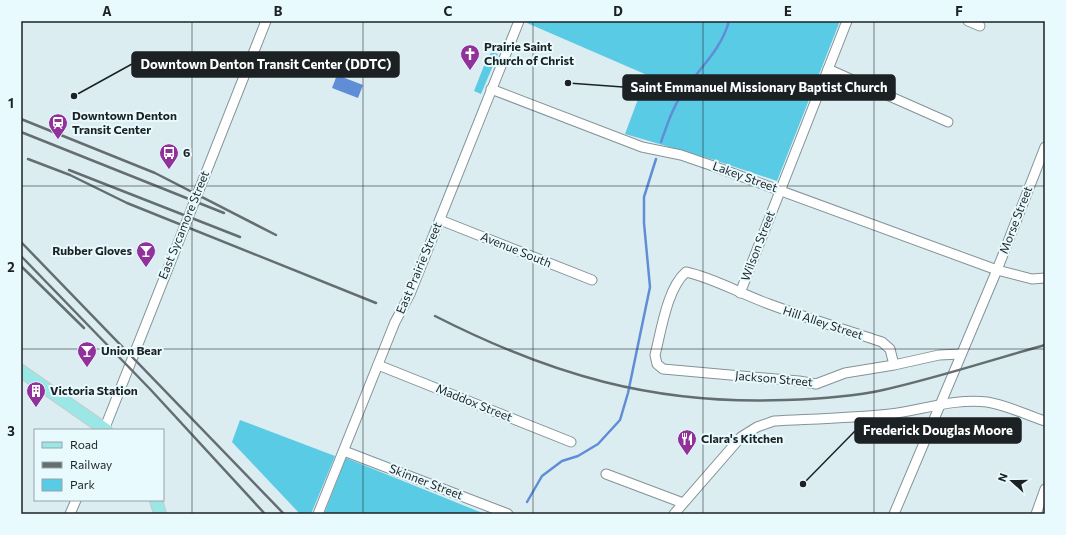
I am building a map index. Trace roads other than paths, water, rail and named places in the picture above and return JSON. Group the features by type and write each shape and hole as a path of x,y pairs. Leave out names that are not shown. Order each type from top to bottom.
{"main road":[{"path":"21,371 103,429"},
{"path":"156,501 160,514"}],"street":[{"name":"East Sycamore Street","path":"104,429 266,21"},
{"name":"East Prairie Street","path":"318,514 395,322 410,294 518,21"},
{"name":"Wilson Street","path":"740,293 847,21"},
{"path":"968,21 980,26"},
{"path":"828,69 948,122"},
{"name":"Lakey Street","path":"491,89 642,147 681,155 997,270 1032,279 1045,278"},
{"name":"Morse Street","path":"894,514 997,270 1045,147"},
{"name":"Avenue South","path":"440,220 592,280"},
{"name":"Hill Alley Street","path":"657,364 655,356 666,314 680,277 686,272 700,275 740,293 810,319 882,342 890,350 894,365"},
{"name":"Jackson Street","path":"657,364 664,369 799,381 816,384 845,373 894,365 939,354 961,354"},
{"name":"Maddox Street","path":"378,365 571,442"},
{"path":"674,514 741,437 757,427 774,421 890,414 940,404 958,402 988,402 1045,422"},
{"name":"Skinner Street","path":"344,451 508,514"},
{"path":"606,474 683,503"},
{"path":"1036,514 1045,489"},
{"path":"70,514 76,501"}],"waterway":[{"path":"661,142 675,105 688,85 721,42 729,21"},
{"path":"527,502 542,476 562,461 578,456 598,444 620,420 628,393 650,287 644,223 644,197 656,159"}],"railway":[{"path":"21,119 155,173 276,235"},
{"path":"21,132 224,213"},
{"path":"28,159 70,175 127,203 376,303"},
{"path":"69,170 240,237"},
{"path":"21,242 284,514"},
{"path":"21,256 150,389 265,514"},
{"path":"21,266 84,328"},
{"path":"435,316 520,355 562,370 604,382 647,391 691,397 737,400 810,399 847,396 871,392 924,380 1045,345"}],"place":[{"name":"Prairie Saint Church of Christ","path":"470,71"},
{"name":"Saint Emmanuel Missionary Baptist Church","path":"568,83"},
{"name":"Downtown Denton Transit Center (DDTC)","path":"74,96"},
{"name":"Downtown Denton Transit Center","path":"58,140"},
{"name":"6","path":"169,170"},
{"name":"Rubber Gloves","path":"146,268"},
{"name":"Union Bear","path":"87,368"},
{"name":"Victoria Station","path":"36,408"},
{"name":"Clara's Kitchen","path":"687,456"},
{"name":"Frederick Douglas Moore","path":"803,484"}]}
